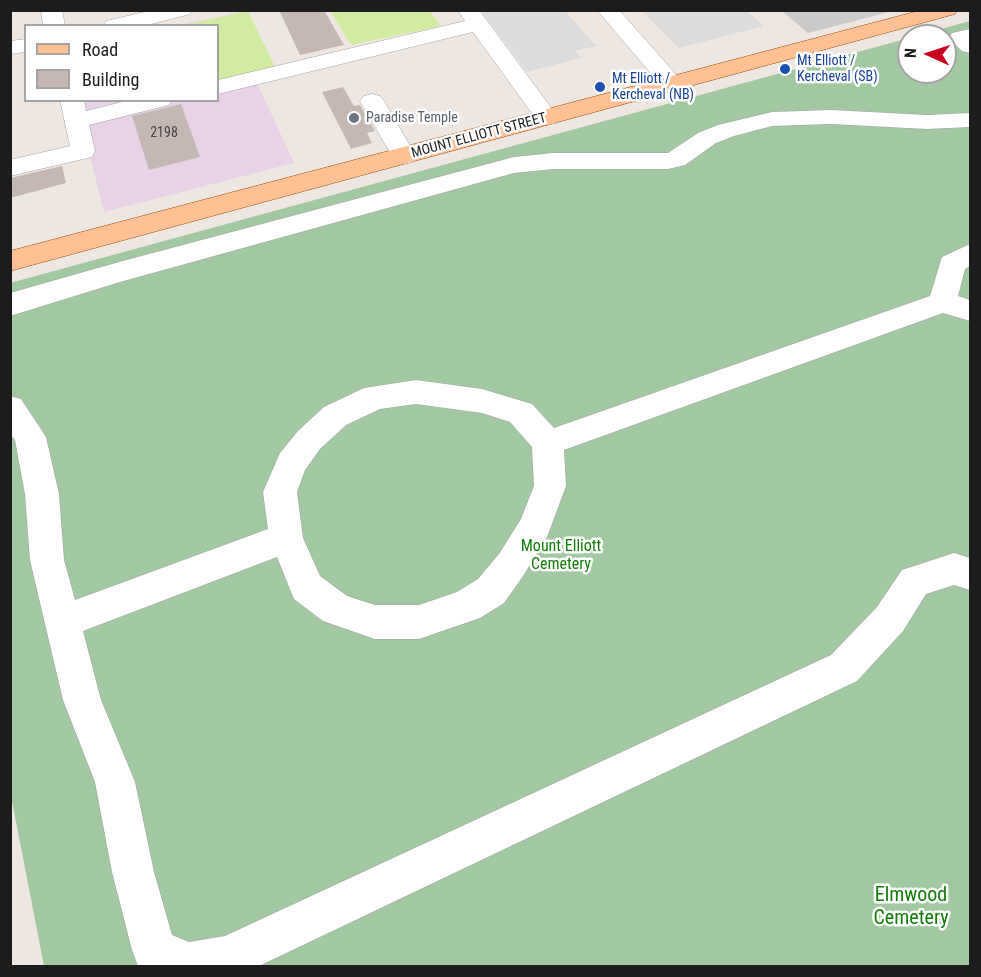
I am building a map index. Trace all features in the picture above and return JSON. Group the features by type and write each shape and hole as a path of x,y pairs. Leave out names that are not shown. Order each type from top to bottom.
{"main road":[{"name":"MOUNT ELLIOTT STREET","path":"10,261 948,10"}],"street":[{"path":"123,24 183,10"},
{"path":"607,10 672,84"},
{"path":"219,87 473,17 547,117"},
{"path":"970,34 960,38 970,46"},
{"path":"372,101 404,156"},
{"path":"10,168 83,151 75,111 145,102"},
{"path":"10,306 119,272 514,165 553,161 668,161 676,159 707,138 726,130 771,119 831,117 927,122 970,120"},
{"path":"548,443 957,307 952,264 970,254"},
{"path":"416,392 482,401 520,413 548,443 550,486 535,526 511,566 492,591 467,606 419,622 375,622 336,609 307,587 286,538 280,492 291,463 309,440 335,416 375,397 416,392"},
{"path":"10,408 30,437 42,494 48,560 82,700 115,782 133,873 154,950 189,964 228,958 844,668 890,619 914,581 954,569 970,574"},
{"path":"63,622 286,538"}],"shaded area":[{"path":"248,11 257,83 294,163 104,212 76,102 219,102 219,24 183,24"},
{"path":"481,11 565,11 596,46 575,51 581,58 527,72"},
{"path":"642,11 747,11 764,26 679,48"},
{"path":"782,11 893,11 808,33"}],"green space":[{"path":"248,11 280,77 219,91 219,24 187,24"},
{"path":"330,11 430,11 441,26 351,45"},
{"name":"Mount Elliott Cemetery","path":"970,21 970,966 44,966 11,796 10,283 897,41 897,84 957,84 957,25"}],"building":[{"path":"279,10 324,10 344,45 300,55"},
{"name":"Paradise Temple","path":"343,87 354,106 360,105 375,131 367,133 372,143 351,149 322,92"},
{"path":"181,104 200,157 149,170 132,116"},
{"path":"62,166 66,183 10,198 10,178"}],"place":[{"name":"Mt Elliott / Kercheval (SB)","path":"785,69"},
{"name":"Mt Elliott / Kercheval (NB)","path":"600,87"},
{"name":"Paradise Temple","path":"354,118"}],"park label":[{"name":"Elmwood Cemetery","path":"911,908"}]}
